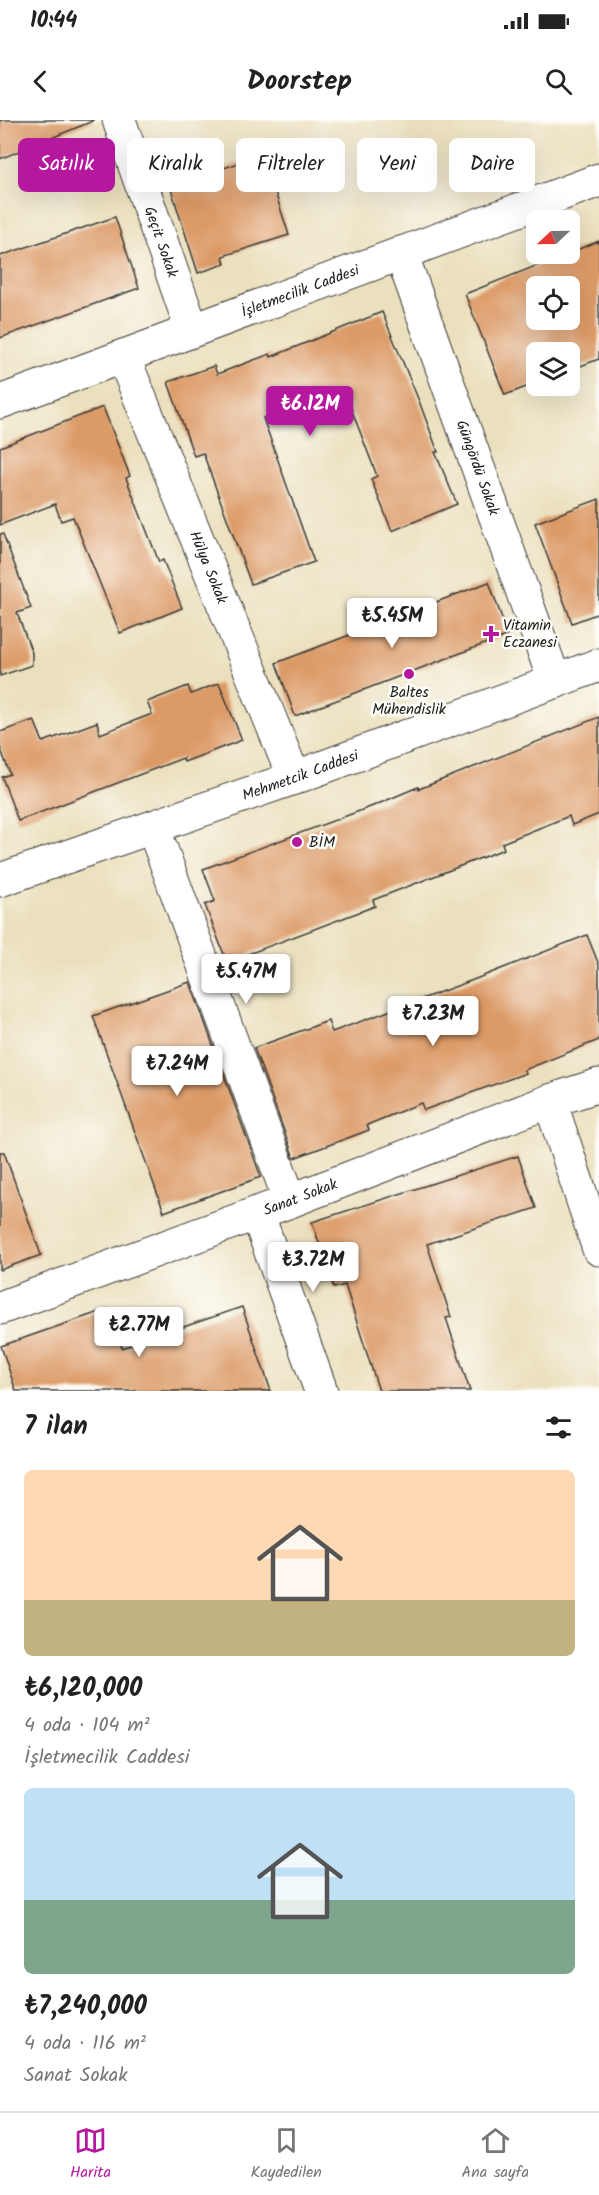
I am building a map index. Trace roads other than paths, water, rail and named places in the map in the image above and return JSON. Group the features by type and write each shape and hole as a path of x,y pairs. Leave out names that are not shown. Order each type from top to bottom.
{"street":[{"name":"Geçit Sokak","path":"119,120 192,330"},
{"name":"İşletmecilik Caddesi","path":"0,402 599,180"},
{"name":"Güngördü Sokak","path":"401,253 555,682"},
{"name":"Hülya Sokak","path":"123,356 294,778"},
{"name":"Mehmetcik Caddesi","path":"0,880 294,778 599,665"},
{"path":"153,827 290,1201"},
{"name":"Sanat Sokak","path":"0,1308 290,1201 550,1101 599,1085"},
{"path":"550,1101 599,1249"},
{"path":"257,1213 321,1391"}],"place":[{"name":"Vitamin Eczanesi","path":"491,634"},
{"name":"Baltes Mühendislik","path":"409,674"},
{"name":"BİM","path":"297,842"}]}
